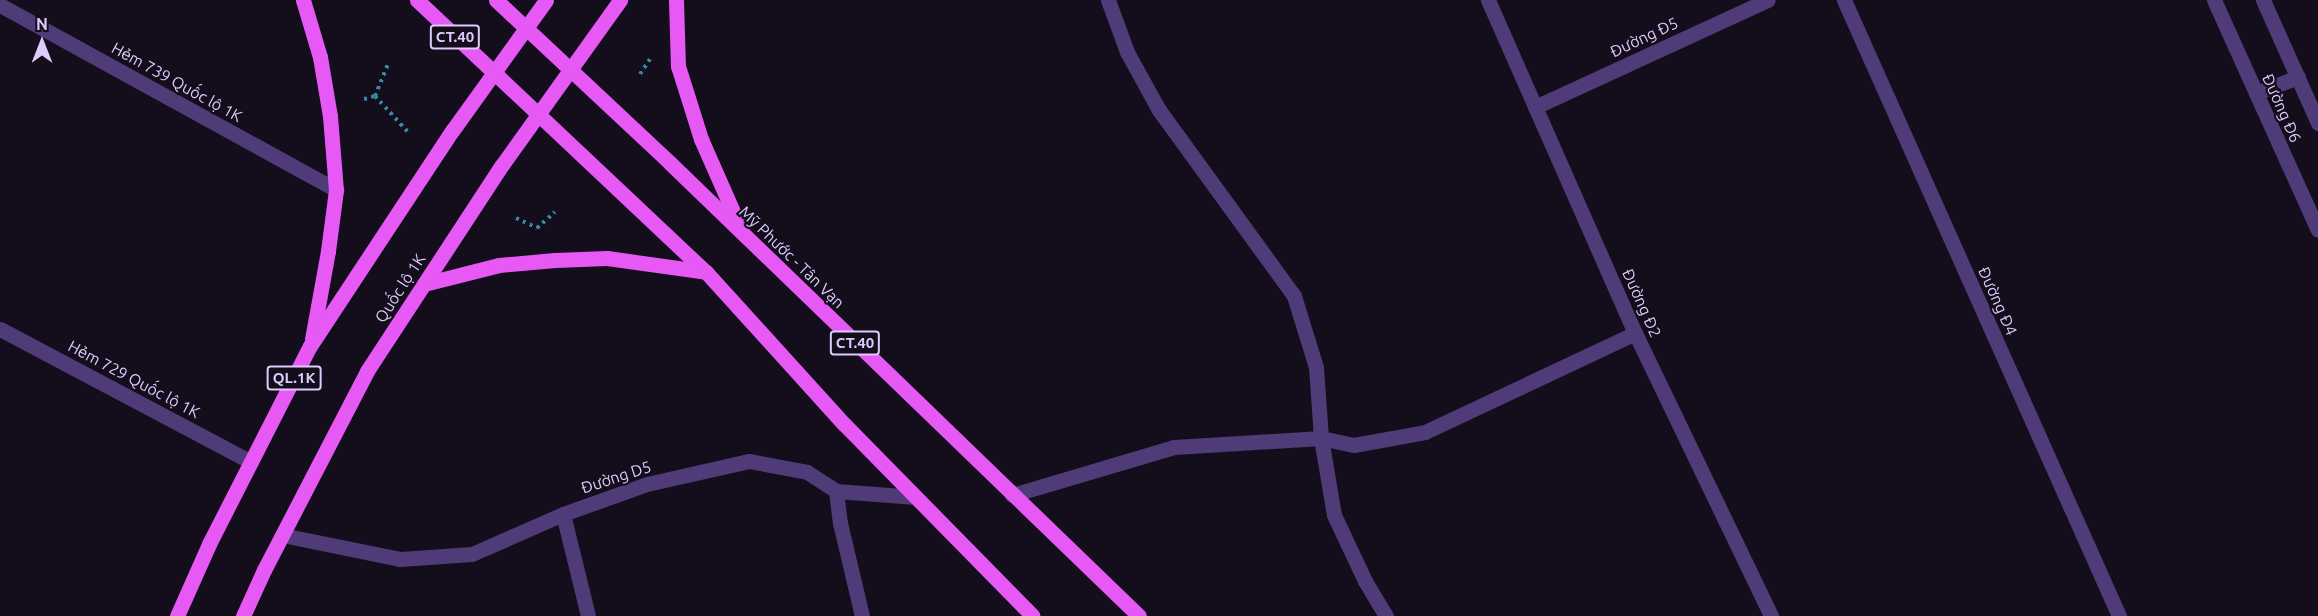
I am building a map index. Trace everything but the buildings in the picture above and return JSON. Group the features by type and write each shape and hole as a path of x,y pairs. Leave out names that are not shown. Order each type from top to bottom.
{"main road":[{"path":"303,0 320,57 330,116 336,190 328,251 310,346"},
{"name":"CT.40","path":"417,0 494,73"},
{"name":"Mỹ Phước - Tân Vạn","path":"496,0 743,233 1139,616"},
{"name":"QL.1K","path":"177,616 208,544 310,346 452,131 546,0"},
{"name":"Quốc lộ 1K","path":"243,616 367,370 538,115 620,0"},
{"path":"676,0 678,66 701,139 743,233"},
{"path":"494,73 706,272 844,423 1033,616"},
{"path":"424,284 499,265 566,259 607,258 706,272"}],"street":[{"path":"1108,0 1127,52 1159,110 1294,296 1316,367 1321,438 1334,515 1365,581 1386,616"},
{"name":"Đường Đ2","path":"1488,0 1635,333 1771,616"},
{"name":"Đường Đ5","path":"1535,107 1768,0"},
{"name":"Đường Đ4","path":"1844,0 2120,616"},
{"name":"Đường Đ6","path":"2214,0 2318,231"},
{"name":"Đường Đ6","path":"2264,0 2318,123"},
{"name":"Hẻm 739 Quốc lộ 1K","path":"0,5 336,190"},
{"path":"2256,93 2298,78"},
{"name":"Hẻm 729 Quốc lộ 1K","path":"0,329 251,462"},
{"path":"1012,495 1174,447 1321,438 1354,445 1425,432 1635,333"},
{"name":"Đường D5","path":"282,535 400,559 472,554 563,514 647,484 749,461 807,472 836,491"},
{"path":"862,616 840,524 836,491 916,497"},
{"path":"563,514 588,616"}],"path":[{"path":"640,74 652,54"},
{"path":"375,96 389,62"},
{"path":"364,99 375,96"},
{"path":"375,96 408,132"},
{"path":"516,218 537,228 555,212"}]}
